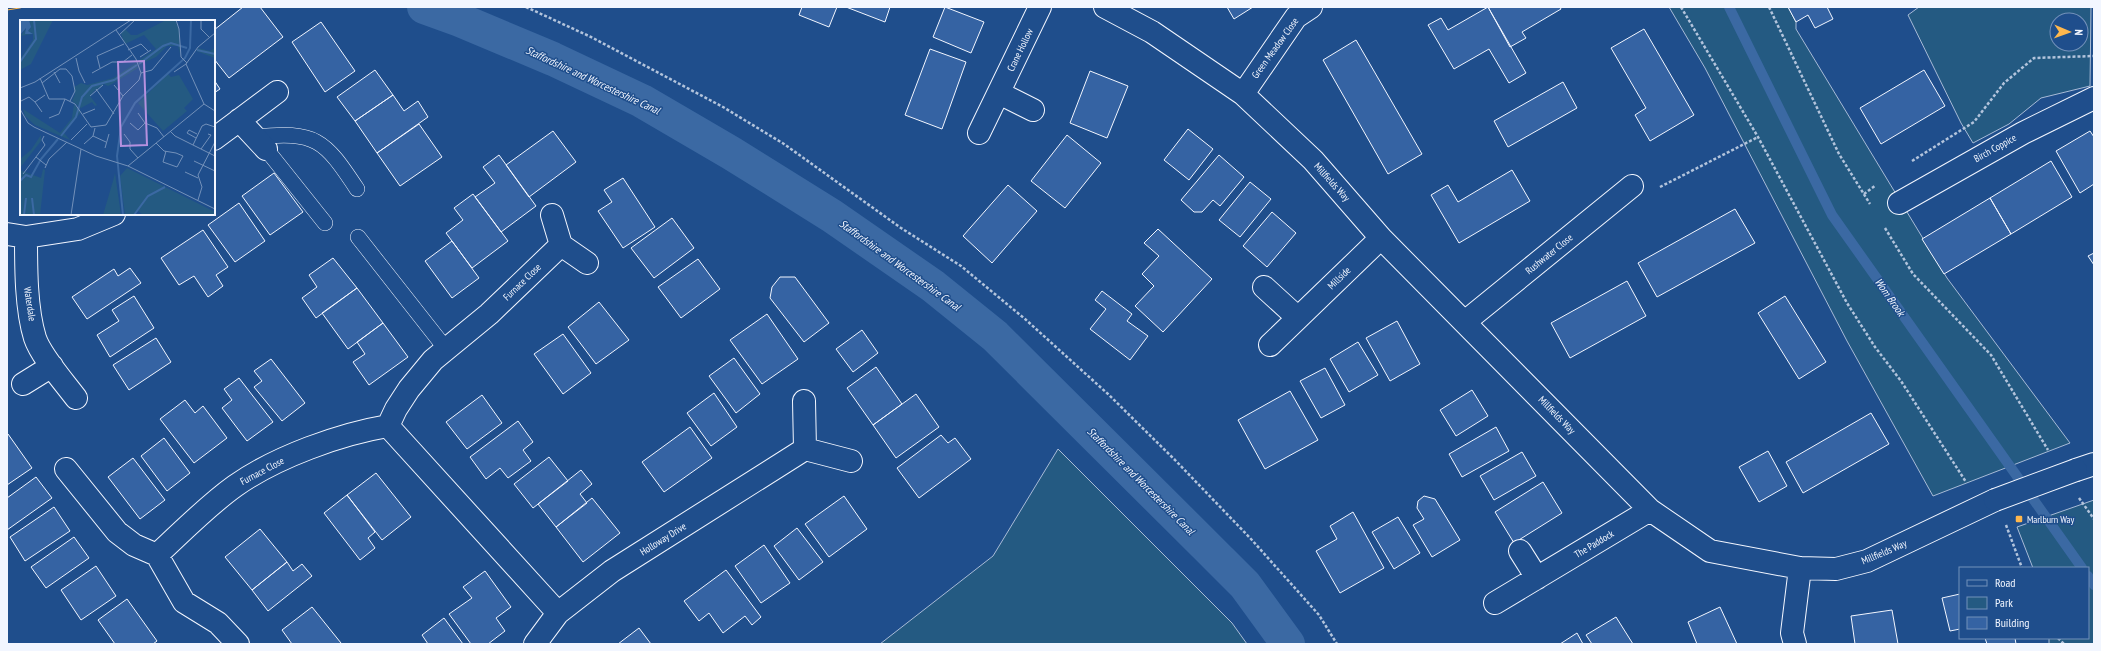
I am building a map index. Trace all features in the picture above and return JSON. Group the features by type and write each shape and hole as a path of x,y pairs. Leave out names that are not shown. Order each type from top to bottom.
{"street":[{"name":"Crane Hollow","path":"979,133 1040,7"},
{"name":"Millfields Way","path":"1105,7 1152,32 1242,94 1312,160 1381,238 1466,322 1650,510 1710,551 1800,568 1836,569 1867,561 1995,500 2085,467"},
{"name":"Green Meadow Close","path":"1242,94 1296,17 1311,7"},
{"path":"215,138 277,92"},
{"path":"999,93 1033,110"},
{"name":"Birch Coppice","path":"1899,203 2023,133 2094,98"},
{"path":"239,120 260,143"},
{"name":"Rushwater Close","path":"1466,322 1632,186"},
{"name":"Waterdale","path":"76,398 52,366 35,338 27,287 16,235 78,229 112,215"},
{"path":"552,215 561,245 587,263"},
{"name":"Millside","path":"1270,345 1381,238"},
{"name":"Furnace Close","path":"158,555 237,485 272,465 318,444 368,429 388,426 396,409 409,389 433,360 489,314 561,245"},
{"path":"1264,287 1298,318"},
{"path":"23,384 52,366"},
{"path":"804,401 805,449 851,461"},
{"path":"388,426 558,613"},
{"name":"Holloway Drive","path":"535,644 558,613 612,571 805,449"},
{"path":"66,469 117,532 134,545 158,555 184,602 218,623 238,644"},
{"name":"The Paddock","path":"1495,603 1650,510"},
{"path":"1520,551 1537,578"},
{"path":"1795,644 1792,633 1800,568"}],"lane":[{"path":"325,223 260,143 286,134 306,137 321,144 337,158 357,189"},
{"path":"358,237 446,349"}],"path":[{"path":"526,7 591,37 723,107 784,144 901,228 962,266 1025,319 1108,394 1175,460 1251,539 1319,615 1337,644"},
{"path":"1681,7 1758,136 1847,303 1875,348 1901,381 1965,480 1974,510"},
{"path":"1907,164 1974,122 2004,83 2034,58 2094,56"},
{"path":"1632,186 1644,195 1758,136"},
{"path":"1995,500 2022,567"},
{"path":"2088,512 2094,519"}],"green space":[{"path":"1669,7 1788,7 1796,22 1796,29 1947,278 2070,443 1933,496 1847,341 1705,68"},
{"path":"1919,7 2091,7 2090,86 2041,98 2009,124 1973,143 1961,123 1908,15"},
{"path":"1058,449 1232,623 1247,644 880,644 993,556"},
{"path":"2094,500 2094,644 2049,644 2049,639 2089,639 2089,567 2033,567 2017,527"}],"building":[{"path":"243,7 260,7 283,37 229,78 215,60 215,29"},
{"path":"802,7 837,7 829,27 799,15"},
{"path":"846,7 890,7 885,22"},
{"path":"945,7 984,22 971,53 933,37"},
{"path":"1227,7 1253,7 1234,19"},
{"path":"1488,7 1560,7 1561,9 1522,32 1526,38 1510,47"},
{"path":"1488,7 1526,73 1509,83 1489,49 1454,69 1428,25 1441,18 1448,30"},
{"path":"1788,7 1827,7 1833,19 1815,28 1808,15 1796,22"},
{"path":"321,22 355,71 325,92 292,42"},
{"path":"1644,29 1694,115 1650,141 1635,115 1646,108 1611,48"},
{"path":"1356,40 1422,154 1388,174 1323,60"},
{"path":"930,49 966,62 942,129 905,115"},
{"path":"375,70 393,95 355,121 337,97"},
{"path":"1924,70 1945,106 1881,144 1860,108"},
{"path":"1090,71 1128,86 1107,138 1070,123"},
{"path":"215,82 220,89 215,92"},
{"path":"1563,82 1577,108 1508,147 1494,121"},
{"path":"393,95 404,111 418,101 428,117 377,153 355,121"},
{"path":"419,124 442,157 400,186 377,153"},
{"path":"1188,129 1213,149 1189,180 1164,160"},
{"path":"553,131 576,162 529,197 506,165"},
{"path":"2090,131 2094,137 2094,184 2080,193 2056,151"},
{"path":"1067,135 1101,163 1065,208 1031,181"},
{"path":"499,155 536,206 501,232 475,197 495,183 483,167"},
{"path":"1219,155 1244,177 1220,206 1213,200 1202,212 1194,212 1181,200"},
{"path":"2051,161 2072,197 2011,234 1990,198"},
{"path":"1512,170 1530,201 1459,243 1431,195 1448,185 1458,202"},
{"path":"274,173 303,212 270,235 242,196"},
{"path":"623,178 655,227 623,248 598,211 612,202 604,190"},
{"path":"1250,182 1271,199 1240,237 1219,220"},
{"path":"1008,185 1037,211 992,263 963,236"},
{"path":"473,194 508,241 472,268 446,233 463,220 454,208"},
{"path":"1990,198 2011,234 1944,274 1922,239"},
{"path":"239,203 265,241 235,262 208,225"},
{"path":"1735,209 1755,243 1657,297 1638,263"},
{"path":"1272,212 1296,233 1267,267 1243,246"},
{"path":"672,218 694,248 654,278 631,248"},
{"path":"1158,229 1212,279 1163,332 1135,306 1154,286 1142,274 1159,256 1144,243"},
{"path":"203,230 228,267 216,275 223,286 208,297 194,276 179,285 161,258"},
{"path":"452,241 479,278 452,298 425,261"},
{"path":"2094,253 2094,265 2088,256"},
{"path":"333,258 357,288 316,318 302,298 317,287 309,275"},
{"path":"698,259 720,289 681,318 658,287"},
{"path":"130,268 141,283 87,319 72,297 114,269 118,276"},
{"path":"780,277 795,277 829,323 804,342 770,298 772,287"},
{"path":"1627,281 1646,316 1570,358 1551,323"},
{"path":"357,288 383,323 348,349 322,313"},
{"path":"1102,291 1132,314 1127,321 1148,336 1130,360 1090,329 1106,309 1095,300"},
{"path":"134,296 154,328 110,357 97,335 119,321 112,310"},
{"path":"1785,296 1826,362 1799,379 1758,313"},
{"path":"599,302 629,340 596,364 568,327"},
{"path":"767,314 798,359 762,384 730,340"},
{"path":"1397,321 1420,364 1390,381 1366,338"},
{"path":"383,323 408,357 369,385 353,362 365,354 357,342"},
{"path":"862,330 878,353 853,372 836,349"},
{"path":"563,334 591,373 563,394 534,354"},
{"path":"156,338 171,362 129,390 113,365"},
{"path":"1358,342 1378,375 1349,392 1330,359"},
{"path":"734,358 760,394 736,413 709,376"},
{"path":"271,359 305,403 282,421 254,387 262,381 254,371"},
{"path":"876,367 902,404 873,425 847,388"},
{"path":"1325,368 1345,405 1321,418 1300,381"},
{"path":"239,378 273,422 247,441 222,408 232,400 224,389"},
{"path":"1472,390 1488,416 1456,436 1440,410"},
{"path":"1290,391 1318,440 1265,469 1238,420"},
{"path":"714,393 737,427 711,446 687,413"},
{"path":"916,394 939,427 896,458 873,425"},
{"path":"482,395 502,423 467,449 446,422"},
{"path":"185,400 195,413 203,406 227,438 194,463 160,419"},
{"path":"1871,413 1889,444 1803,493 1786,462"},
{"path":"518,421 533,442 523,450 531,461 508,478 500,468 486,479 470,457"},
{"path":"690,427 712,458 664,492 642,462"},
{"path":"1496,427 1509,451 1462,477 1449,454"},
{"path":"8,434 32,468 7,485 7,435"},
{"path":"941,435 948,443 955,438 971,459 919,498 897,468"},
{"path":"164,438 190,473 167,491 141,456"},
{"path":"1768,451 1787,486 1759,502 1739,467"},
{"path":"1522,452 1536,476 1494,500 1480,476"},
{"path":"549,457 568,481 533,508 514,484"},
{"path":"133,458 165,500 140,519 108,477"},
{"path":"581,470 592,484 580,494 587,503 556,527 538,504"},
{"path":"376,473 411,517 382,540 347,495"},
{"path":"36,477 52,498 7,530 7,498"},
{"path":"1543,482 1562,513 1514,543 1495,512"},
{"path":"347,495 375,532 368,538 375,548 360,560 324,513"},
{"path":"844,496 867,529 829,557 805,524"},
{"path":"1424,496 1435,499 1460,540 1432,557 1413,525 1424,519 1417,508 1418,501"},
{"path":"592,498 620,533 583,562 556,527"},
{"path":"54,507 70,531 25,561 10,537"},
{"path":"1353,512 1384,568 1340,593 1316,551 1337,539 1330,526"},
{"path":"1398,517 1420,553 1394,569 1372,532"},
{"path":"797,528 823,562 799,580 774,546"},
{"path":"260,529 287,562 252,590 225,557"},
{"path":"74,537 89,558 46,588 31,567"},
{"path":"764,545 790,583 761,603 735,566"},
{"path":"287,562 293,571 302,564 312,576 268,611 252,590"},
{"path":"96,566 116,596 81,620 61,590"},
{"path":"726,570 761,617 752,625 745,616 723,633 709,613 699,621 684,601"},
{"path":"485,571 511,607 496,618 505,631 488,644 471,644 449,614 472,598 463,587"},
{"path":"1959,594 1959,629 1950,631 1942,598"},
{"path":"127,599 157,641 153,644 115,644 98,620"},
{"path":"312,607 341,643 340,644 292,644 282,630"},
{"path":"1720,607 1737,644 1697,644 1688,622"},
{"path":"1892,610 1898,644 1855,644 1851,616"},
{"path":"1616,617 1633,644 1592,644 1586,635"},
{"path":"444,618 463,644 428,644 422,635"},
{"path":"639,628 651,644 618,644"},
{"path":"1577,633 1583,644 1560,644"},
{"path":"1985,639 2015,639 2016,644 1987,644"}],"waterway":[{"name":"Staffordshire and Worcestershire Canal","path":"424,7 460,20 553,59 642,101 731,153 832,216 933,286 995,336 1245,585 1288,644"},
{"name":"Wom Brook","path":"1729,7 1832,215 2081,567"},
{"name":"Wom Brook","path":"2089,578 2094,585"}],"power":[{"path":"7,10 26,7"}],"place":[{"name":"Marlburn Way","path":"2019,519"}]}
